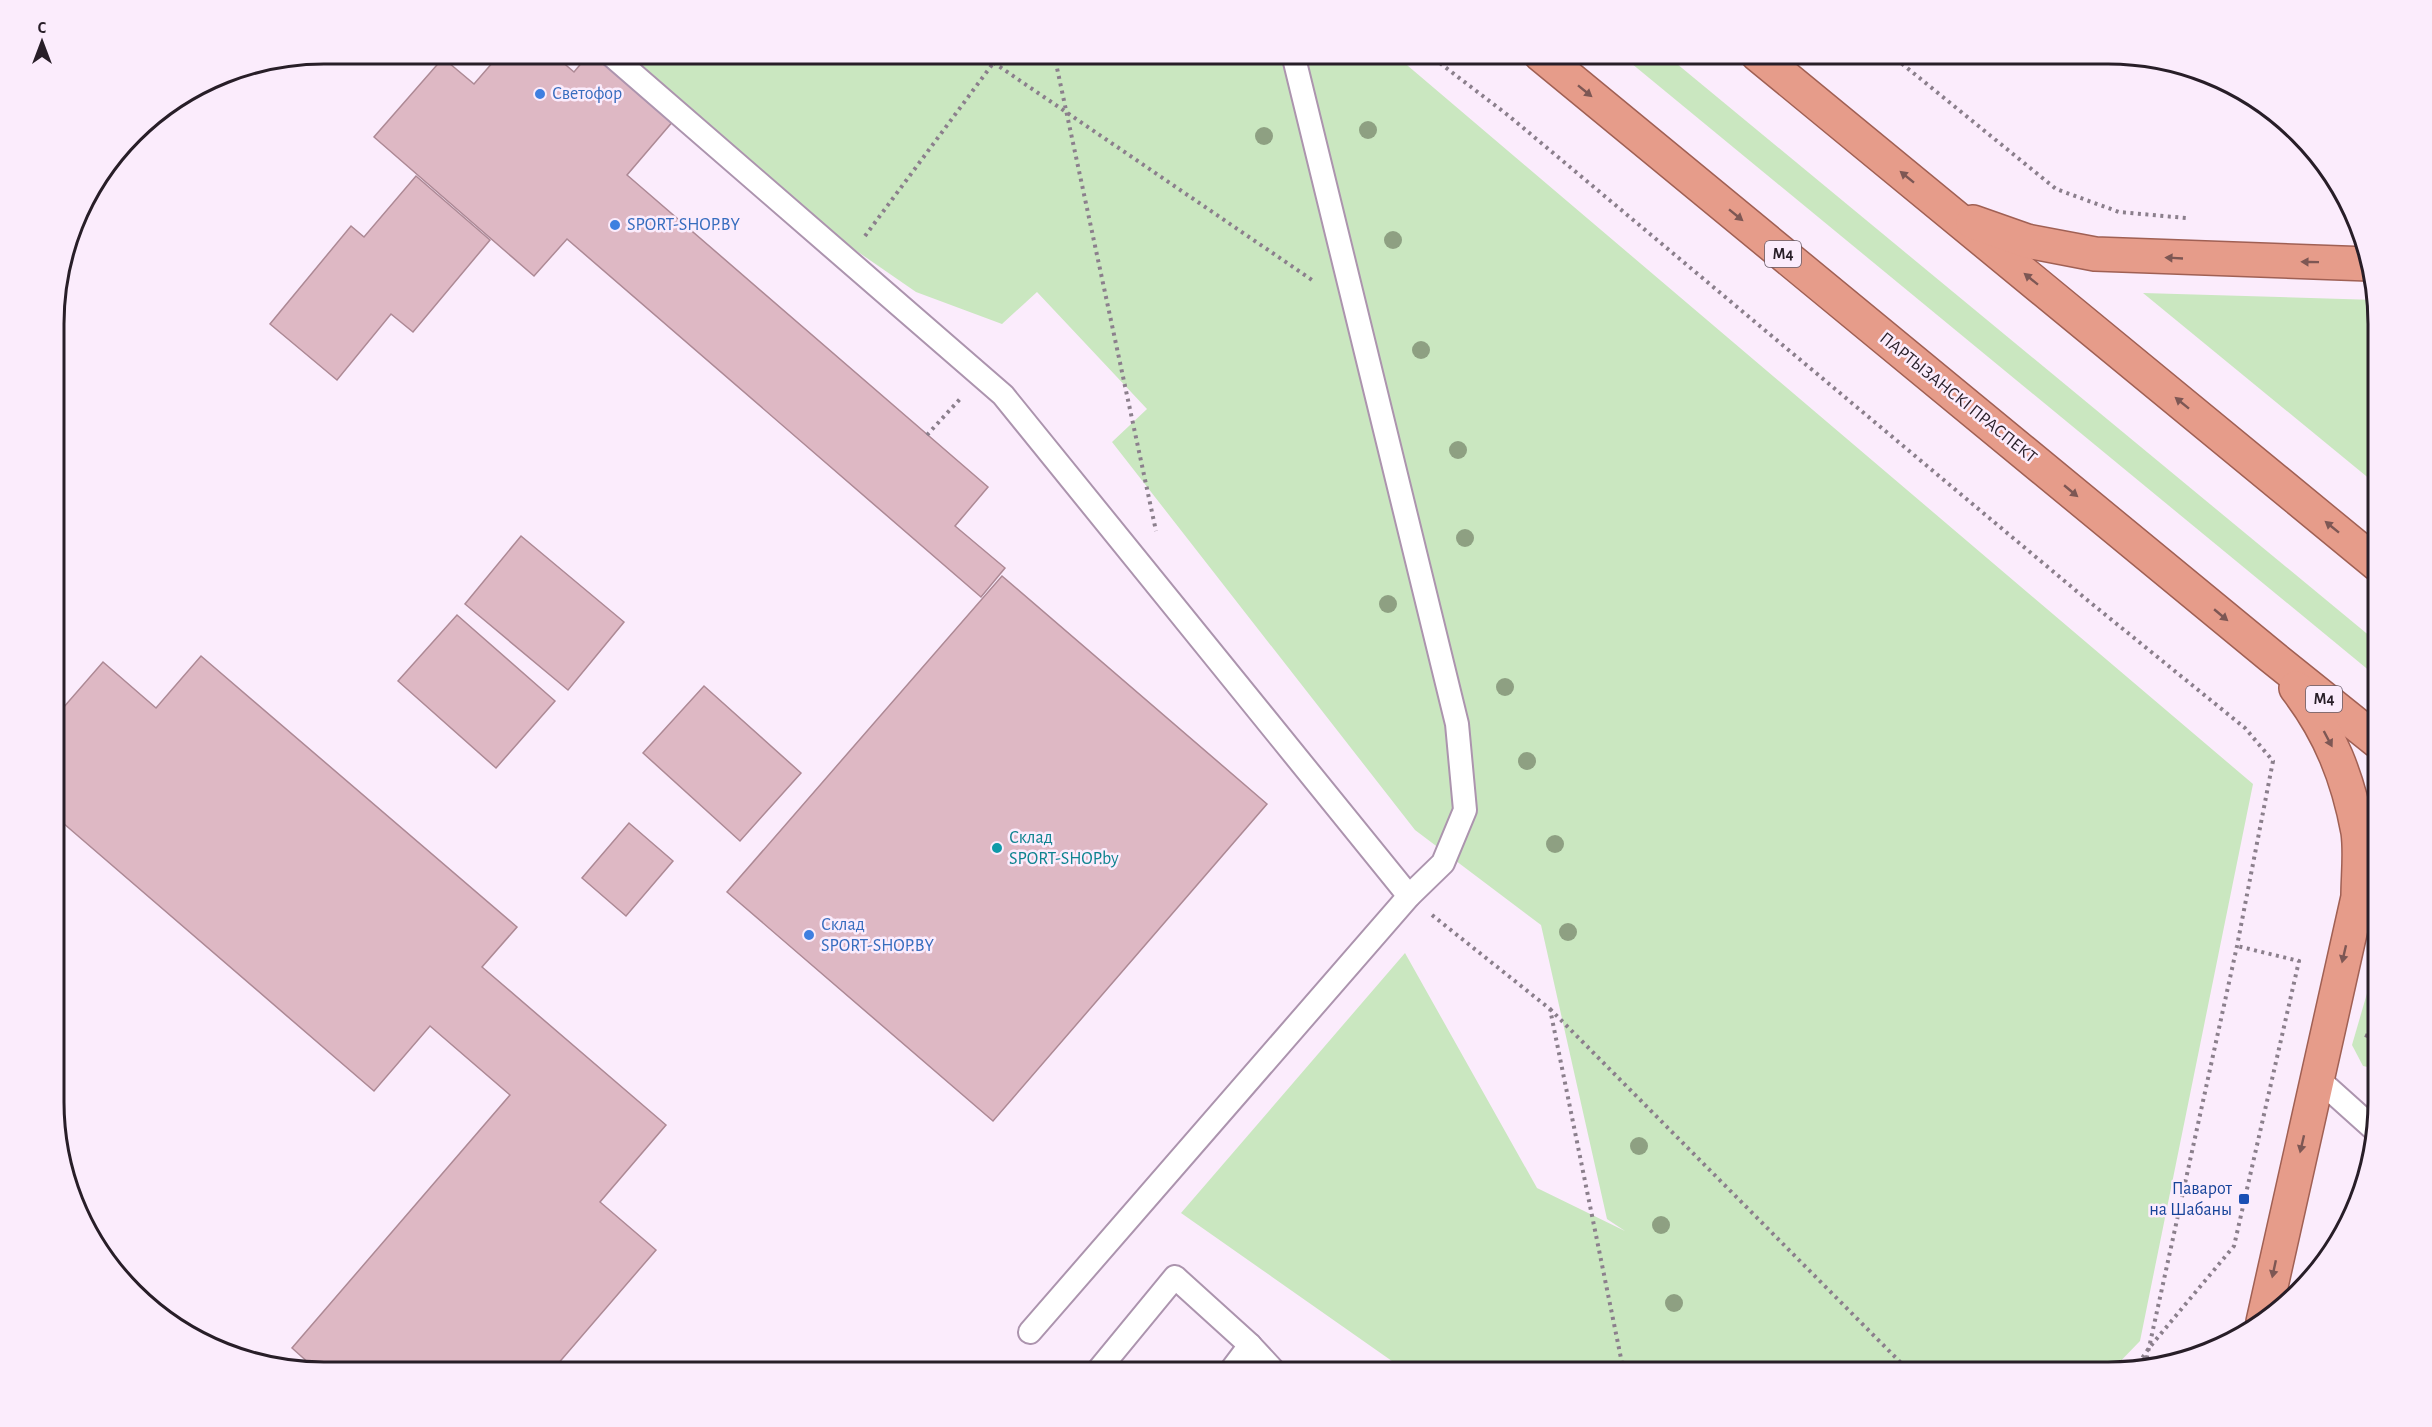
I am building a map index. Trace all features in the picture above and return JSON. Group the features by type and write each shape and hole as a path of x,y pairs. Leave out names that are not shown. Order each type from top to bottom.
{"highway":[{"name":"ПАРТЫЗАНСКІ ПРАСПЕКТ","path":"1552,64 2368,734"},
{"path":"1769,64 2368,557"},
{"path":"1952,214 2027,241 2095,254 2361,264"},
{"path":"2266,1309 2358,897 2358,834 2340,761 2313,711 2271,656"}],"lane":[{"path":"621,64 1003,395 1409,896"},
{"path":"1030,1332 1409,896 1443,863 1465,810 1456,724 1295,64"},
{"path":"2317,1078 2367,1123"},
{"path":"1105,1362 1175,1277 1266,1362"},
{"path":"1237,1362 1250,1345"}],"path":[{"path":"846,260 993,64"},
{"path":"995,64 1355,309"},
{"path":"1056,64 1156,532"},
{"path":"1441,64 1509,116 2086,599 2245,728 2273,761 2237,946 2146,1359"},
{"path":"1902,64 2056,189 2119,212 2187,218"},
{"path":"927,435 969,388 978,374"},
{"path":"1409,896 1550,1009 1901,1362"},
{"path":"2141,1360 2234,1246 2299,961 2237,946"},
{"path":"1550,1009 1622,1362"}],"green space":[{"path":"625,64 1406,64 2253,784 2140,1341 2120,1362 1393,1362 1181,1213 1405,953 1537,1188 1625,1231 1607,1219 1541,925 1415,830 1112,442 1147,409 1037,292 1002,324 916,292 764,187"},
{"path":"1632,64 1677,64 2368,635 2368,670"},
{"path":"2143,293 2366,300 2368,478"},
{"path":"2368,990 2368,1067 2363,1066 2352,1045"}],"building":[{"path":"438,64 450,64 474,84 491,64 565,64 574,72 581,64 610,64 674,120 627,175 988,487 955,526 1005,568 981,597 567,239 534,276 374,137"},
{"path":"416,176 490,240 413,332 391,314 337,380 270,324 351,226 364,237"},
{"path":"521,536 624,622 568,690 465,604"},
{"name":"Склад SPORT-SHOP.by","path":"1002,576 1267,804 993,1121 727,892"},
{"path":"457,615 555,701 496,768 398,681"},
{"path":"201,656 517,927 482,967 666,1125 600,1202 656,1250 559,1362 308,1362 292,1348 510,1095 430,1026 374,1091 64,824 64,707 103,662 156,708"},
{"path":"704,686 801,773 740,841 643,753"},
{"path":"629,823 673,861 626,916 582,878"}],"place":[{"name":"Светофор","path":"540,94"},
{"name":"SPORT-SHOP.BY","path":"615,225"},
{"name":"Склад SPORT-SHOP.by","path":"997,848"},
{"name":"Склад SPORT-SHOP.BY","path":"809,935"},
{"name":"Паварот на Шабаны","path":"2244,1199"}]}
